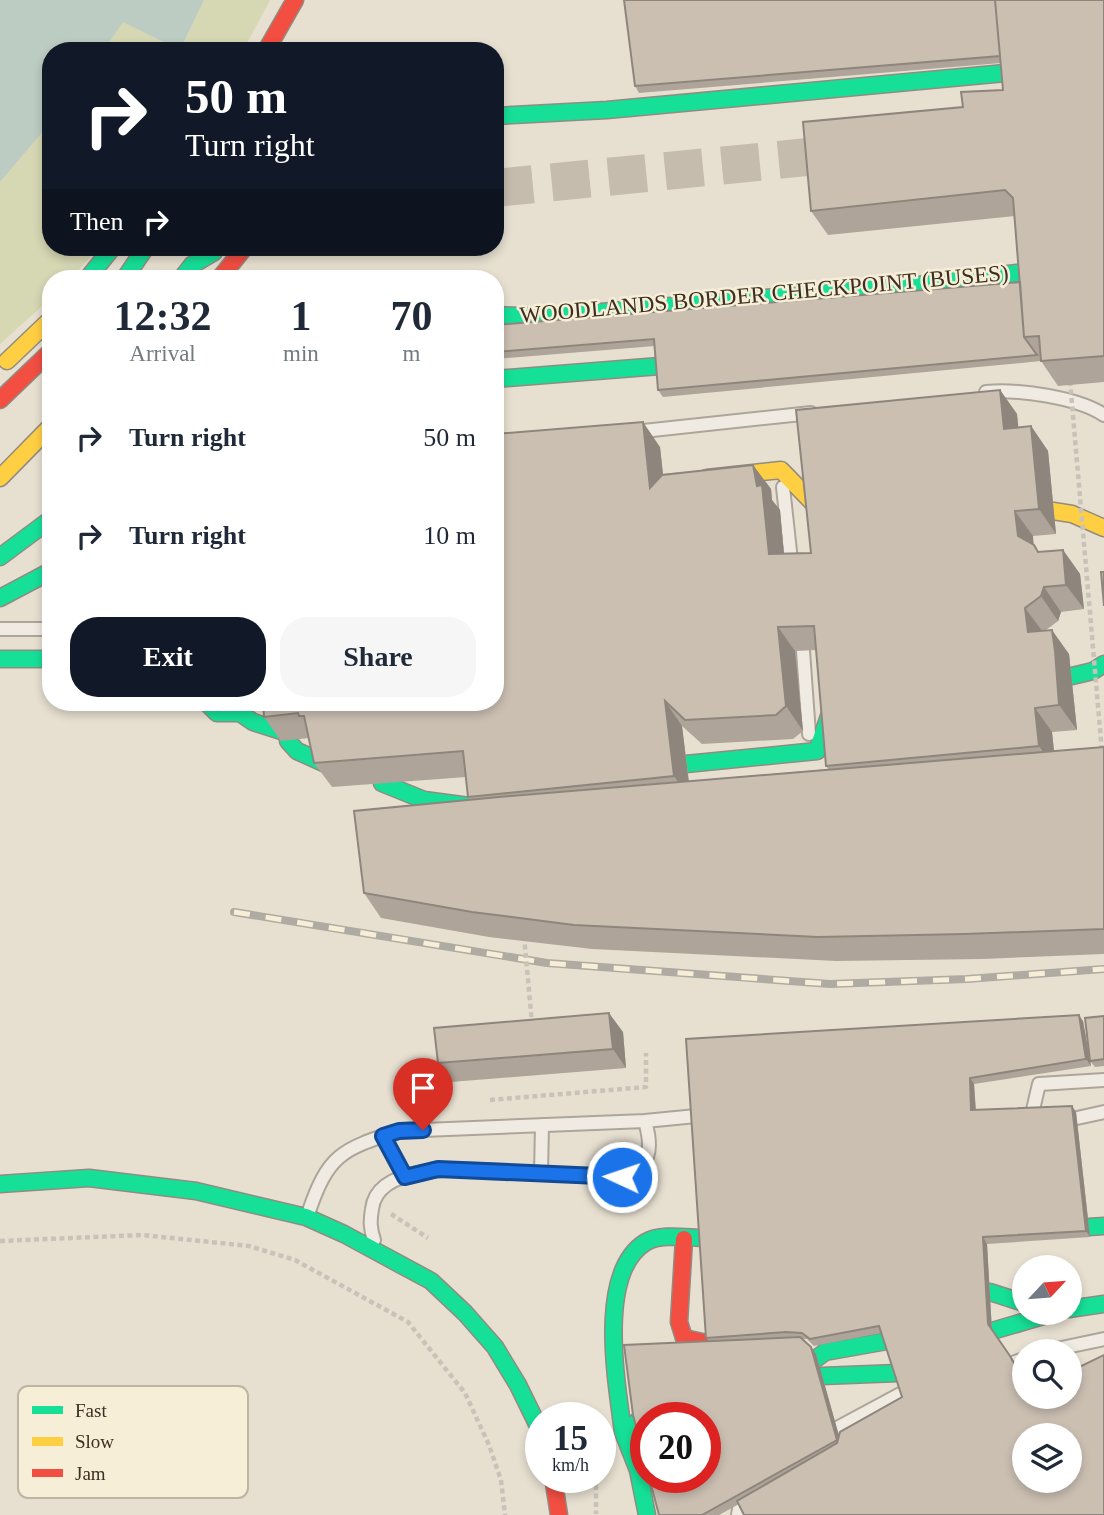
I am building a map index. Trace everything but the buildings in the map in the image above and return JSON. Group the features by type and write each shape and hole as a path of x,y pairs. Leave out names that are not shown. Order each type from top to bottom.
{"main road":[{"path":"269,42 284,0"},
{"path":"271,42 295,0"},
{"path":"504,116 607,110 1016,72"},
{"path":"94,270 106,256"},
{"path":"189,270 192,265 208,256"},
{"path":"226,270 238,256"},
{"name":"WOODLANDS BORDER CHECKPOINT (BUSES)","path":"504,315 542,317 918,285 1034,271"},
{"path":"0,367 42,327"},
{"path":"0,400 42,360"},
{"path":"504,378 660,366"},
{"path":"0,478 42,435"},
{"path":"691,480 787,468 820,510"},
{"path":"1053,511 1072,514 1104,528"},
{"path":"0,557 42,526"},
{"path":"0,598 42,576"},
{"path":"0,659 42,659"},
{"path":"9,674 42,660"},
{"path":"1072,676 1093,671 1104,664"},
{"path":"814,751 836,696"},
{"path":"215,711 240,713 253,722 275,728 297,751 326,764"},
{"path":"687,764 814,751 836,752"},
{"path":"382,783 424,800 484,808"},
{"path":"0,1184 89,1178 196,1191 306,1217 344,1234 431,1281 465,1313 495,1347 526,1402"},
{"path":"647,1515 638,1471 623,1432 613,1352 617,1293 624,1266 647,1241 705,1238"},
{"path":"684,1239 679,1322 684,1338 711,1344"},
{"path":"990,1292 1012,1299"},
{"path":"1082,1307 1104,1304"},
{"path":"992,1331 1012,1325"},
{"path":"817,1358 825,1352 887,1341"},
{"path":"822,1376 898,1373"},
{"path":"623,1432 630,1427"},
{"path":"556,1493 559,1515"}],"lane":[{"path":"968,395 996,391 1057,397 1092,407 1104,415"},
{"path":"615,434 831,411"},
{"path":"787,468 793,578"},
{"path":"0,629 42,629"},
{"path":"803,651 814,751"},
{"path":"1032,1114 1039,1084 1104,1080"},
{"path":"1077,1118 1104,1112"},
{"path":"306,1217 320,1180 342,1153 399,1131 645,1121 696,1116"},
{"path":"380,1254 369,1228 373,1202 383,1187 405,1177 438,1169 622,1177 645,1164 649,1151 645,1121"},
{"path":"541,1173 542,1125"},
{"path":"383,1136 405,1177"},
{"path":"1082,1344 1104,1339"},
{"path":"837,1429 904,1392"}],"path":[{"path":"1069,370 1103,764"},
{"path":"523,923 532,1026"},
{"path":"490,1100 646,1087 646,1053"},
{"path":"0,1241 142,1235 248,1246 295,1261 408,1322 465,1393 497,1469 505,1515"},
{"path":"596,1493 596,1515"}],"green space":[{"path":"204,0 270,0 248,42 184,42"},
{"path":"123,21 164,42 109,42"},
{"path":"42,133 42,256 92,256 78,270 42,270 42,306 0,344 0,182"}],"shaded area":[{"path":"0,0 204,0 184,42 164,42 123,22 109,42 42,42 42,133 0,182"}],"tunnel":[{"path":"504,187 859,152"}],"railway":[{"path":"234,912 547,963 830,984 967,979 1104,969"}],"traffic: fast":[{"path":"504,116 607,110 1016,72"},
{"path":"94,270 106,256"},
{"path":"130,270 140,256"},
{"path":"188,270 207,256"},
{"path":"504,315 542,317 918,285 1034,271"},
{"path":"504,378 660,366"},
{"path":"0,557 42,526"},
{"path":"0,598 42,576"},
{"path":"0,659 42,659"},
{"path":"1072,676 1093,671 1104,664"},
{"path":"686,764 817,751 836,696"},
{"path":"215,711 240,713 253,722 281,731"},
{"path":"288,741 297,751 326,764"},
{"path":"382,783 424,800 484,808"},
{"path":"0,1184 89,1178 196,1191 306,1217 344,1234 431,1281 465,1313 495,1347 526,1402"},
{"path":"1089,1227 1104,1226"},
{"path":"623,1432 614,1359 615,1303 620,1278 630,1257 652,1239 705,1238"},
{"path":"990,1292 1012,1299"},
{"path":"1082,1307 1104,1304"},
{"path":"992,1331 1013,1325"},
{"path":"817,1358 825,1352 887,1341"},
{"path":"822,1376 898,1373"},
{"path":"630,1427 623,1432 630,1450"},
{"path":"643,1493 647,1515"}],"traffic: slow":[{"path":"7,361 42,328"},
{"path":"0,478 42,435"},
{"path":"707,478 781,470 820,510"},
{"path":"1053,511 1072,514 1104,528"}],"traffic: jam":[{"path":"271,42 295,0"},
{"path":"226,270 238,256"},
{"path":"0,400 42,360"},
{"path":"684,1239 679,1322 684,1338 711,1344"},
{"path":"556,1493 559,1515"}],"route":[{"path":"423,1130 399,1131 383,1136 405,1177 438,1169 622,1177"}]}
